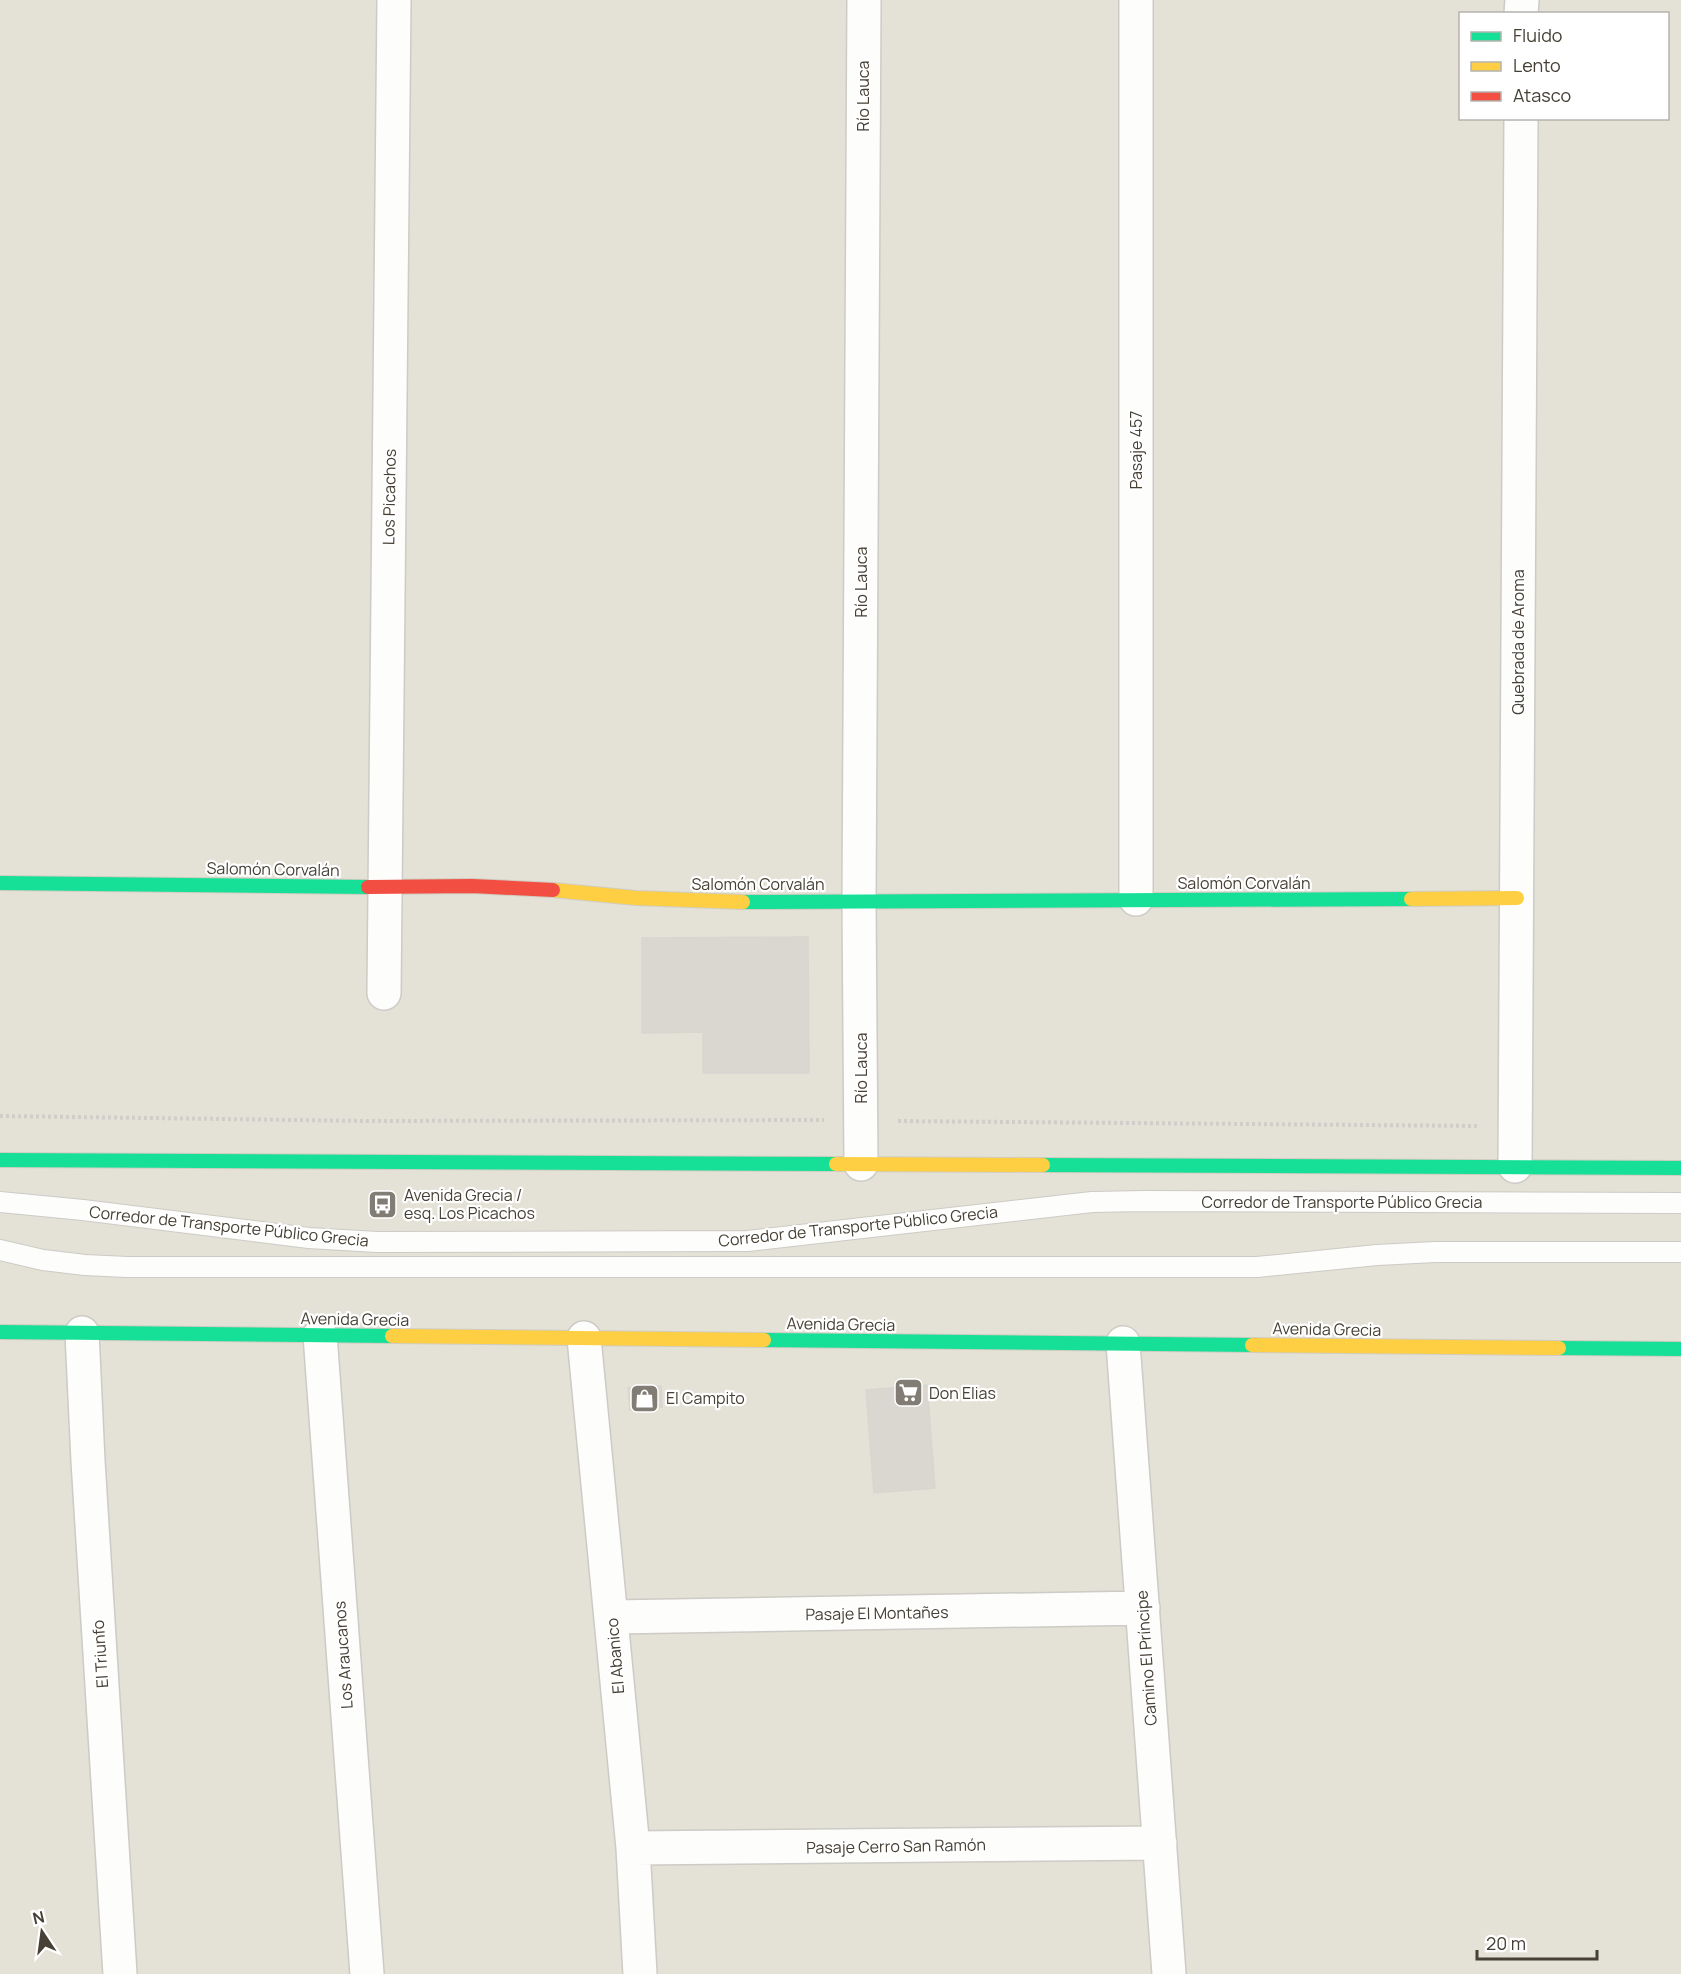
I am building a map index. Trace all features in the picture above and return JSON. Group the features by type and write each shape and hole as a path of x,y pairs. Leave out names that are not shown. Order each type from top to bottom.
{"main road":[{"name":"Salomón Corvalán","path":"0,883 483,886 636,898 728,902 1517,898"},
{"path":"0,1160 1681,1168"},
{"name":"Avenida Grecia","path":"0,1332 1681,1349"}],"street":[{"name":"Los Picachos","path":"384,993 394,0"},
{"name":"Río Lauca","path":"861,1164 859,900 864,0"},
{"name":"Pasaje 457","path":"1136,0 1136,899"},
{"name":"Quebrada de Aroma","path":"1515,1166 1521,120"},
{"name":"El Triunfo","path":"82,1333 120,1974"},
{"name":"Los Araucanos","path":"320,1335 367,1974"},
{"name":"El Abanico","path":"584,1338 633,1848 640,1974"},
{"name":"Camino El Príncipe","path":"1123,1343 1169,1974"},
{"name":"Pasaje El Montañes","path":"612,1617 1143,1608"},
{"name":"Pasaje Cerro San Ramón","path":"633,1848 1160,1843"}],"lane":[{"name":"Corredor de Transporte Público Grecia","path":"0,1202 309,1238 377,1242 748,1241 1092,1202 1681,1203"},
{"name":"Corredor de Transporte Público Grecia","path":"0,1250 44,1260 127,1267 1257,1267 1377,1255 1435,1252 1681,1252"}],"shaded area":[{"path":"0,0 1681,0 1681,1974 0,1974"}],"building":[{"path":"808,937 809,1073 703,1073 703,1032 642,1033 642,938"},
{"path":"927,1385 935,1488 874,1493 866,1390"},
{"name":"El Campito","path":"661,1386 662,1407 630,1410 628,1388"}],"traffic: fast":[{"path":"0,883 368,887"},
{"path":"743,902 1411,899"},
{"path":"0,1160 836,1164"},
{"path":"1043,1165 1681,1168"},
{"path":"0,1332 392,1336"},
{"path":"764,1340 1252,1345"},
{"path":"1559,1348 1681,1349"}],"traffic: slow":[{"path":"553,890 636,898 743,902"},
{"path":"1411,899 1517,898"},
{"path":"836,1164 1043,1165"},
{"path":"392,1336 764,1340"},
{"path":"1252,1345 1559,1348"}],"traffic: jam":[{"path":"368,887 472,886 553,890"}],"place":[{"name":"Avenida Grecia / esq. Los Picachos","path":"383,1204"},
{"name":"Don Elias","path":"908,1393"},
{"name":"El Campito","path":"645,1398"}]}
